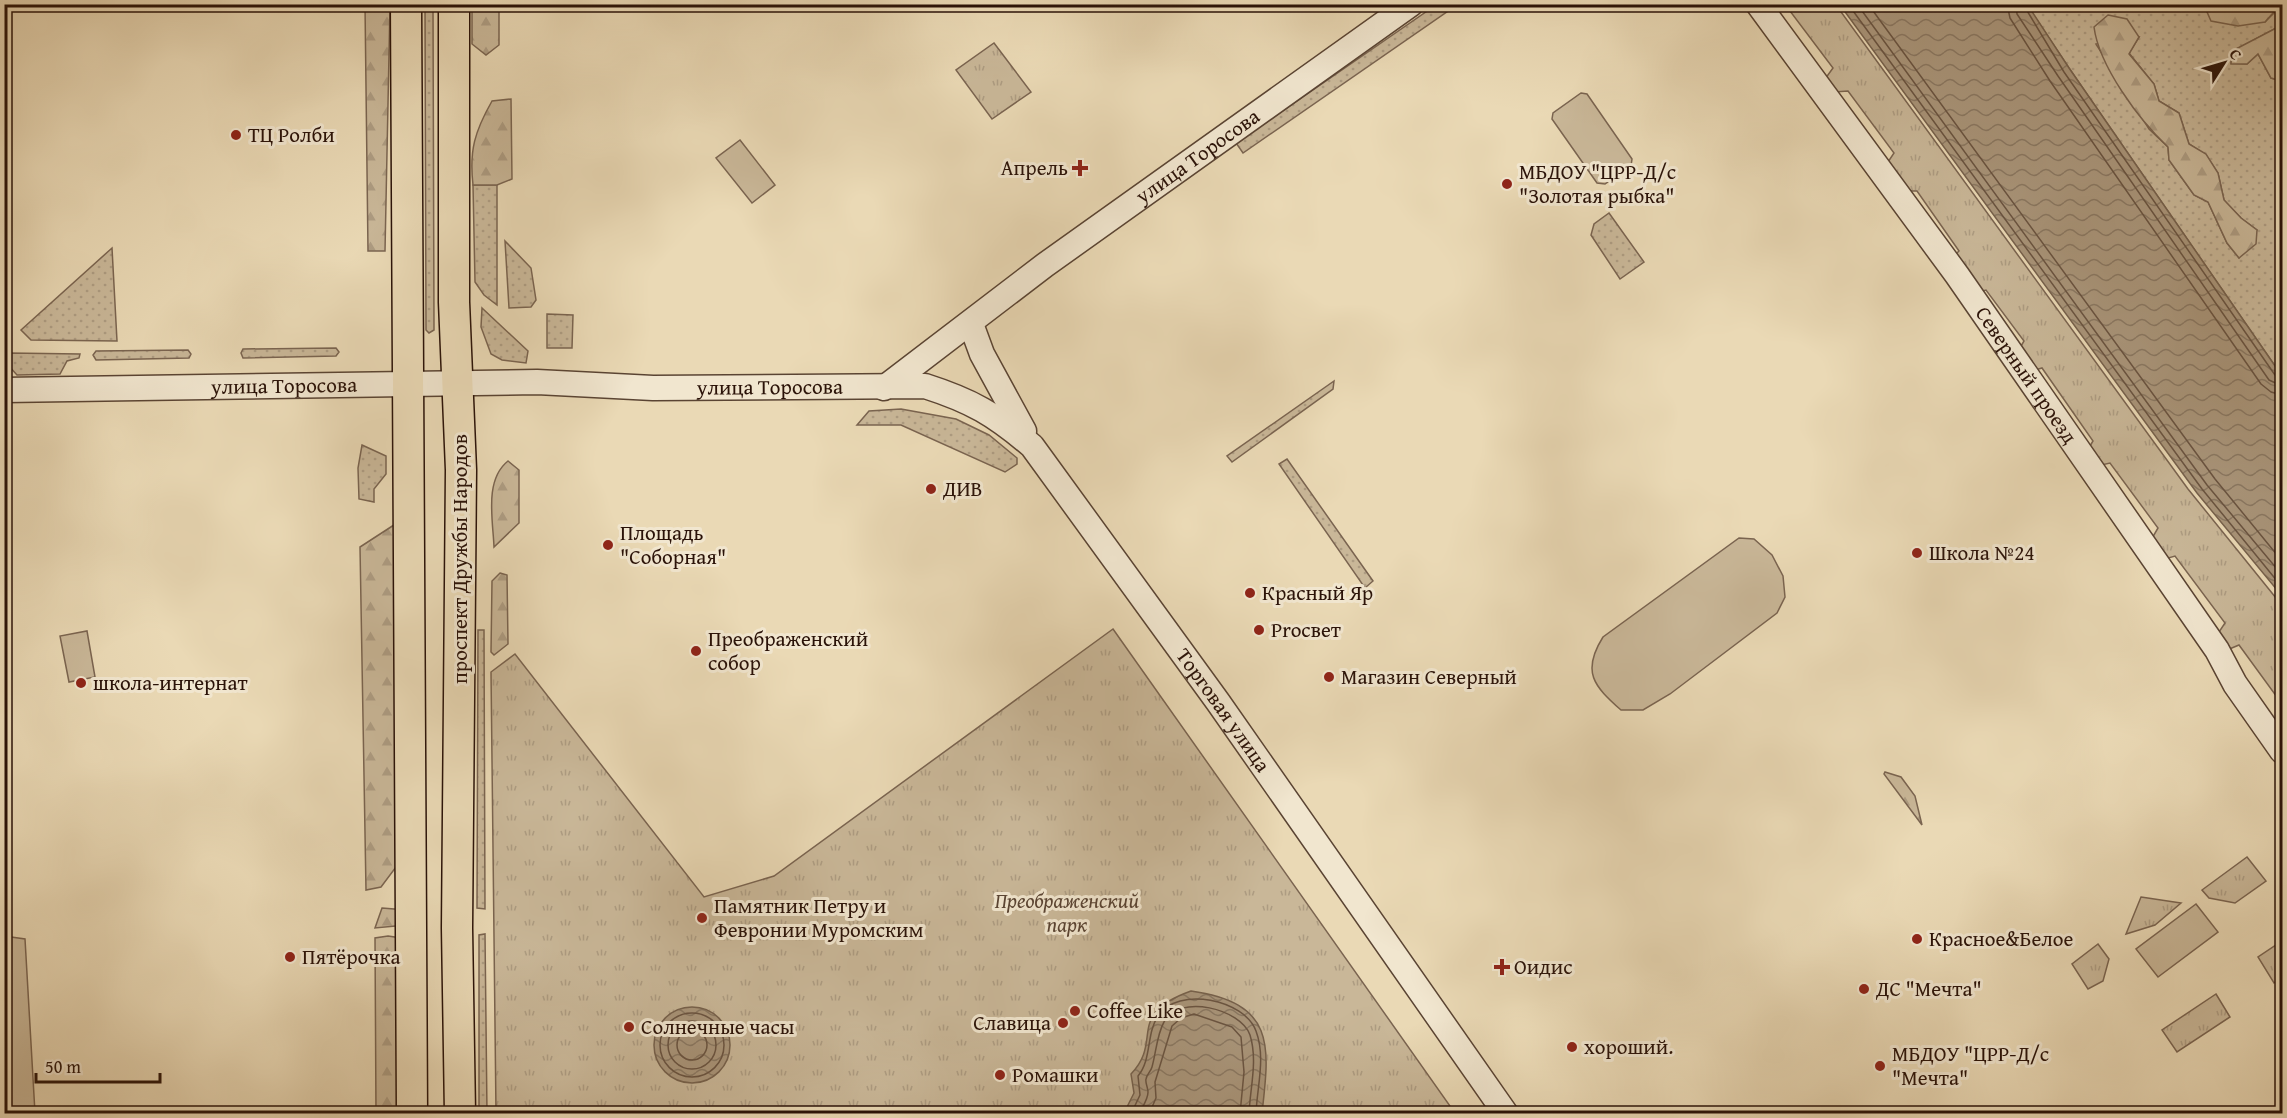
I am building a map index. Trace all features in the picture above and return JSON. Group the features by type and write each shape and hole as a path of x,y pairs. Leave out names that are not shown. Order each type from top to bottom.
{"main road":[{"path":"406,4 412,1113"},
{"name":"проспект Дружбы Народов","path":"454,4 454,302 461,470 457,928 460,1113"}],"street":[{"name":"улица Торосова","path":"4,390 537,382 653,388 884,388 971,324 1045,265 1411,4"},
{"name":"Северный проезд","path":"1758,4 1957,275 2217,650 2235,684 2283,751"},
{"path":"925,386 971,324"},
{"path":"971,324 982,354 1032,446"},
{"path":"925,386 923,373 928,356"},
{"name":"Торговая улица","path":"884,388 925,386 956,396 998,417 1032,446 1218,702 1506,1113"}],"green space":[{"path":"2204,4 2280,5 2265,22 2238,26 2211,21"},
{"path":"365,5 390,5 385,251 368,251"},
{"path":"425,5 433,5 434,330 429,333 426,330"},
{"path":"472,5 499,5 499,45 486,55 472,44"},
{"path":"1436,5 1448,5 1451,9 1243,153 1236,143"},
{"path":"1770,5 1836,5 2188,489 2276,598 2282,607 2282,704 2239,645 2227,650 2217,635 2225,623 2175,556 2165,559 2151,540 2158,528 2110,463 2097,466 2087,451 2093,441 2042,368 2029,372 2017,353 2024,341 1986,290 1975,293 1951,259 1959,251 1917,191 1904,191 1886,165 1894,153 1848,91 1834,92 1825,79 1833,68 1787,7 1773,9"},
{"path":"2027,5 2204,5 2204,8 2265,22 2282,5 2282,25 2233,51 2231,63 2247,64 2258,54 2271,78 2282,81 2282,376","holes":["2139,37 2129,53 2154,84 2159,101 2179,113 2189,144 2206,155 2218,173 2224,200 2241,218 2257,230 2239,258 2227,243 2208,202 2194,195 2169,160 2168,147 2149,129 2096,44"]},
{"path":"2108,15 2127,19 2139,37 2129,54 2154,84 2159,101 2179,113 2189,144 2206,154 2218,173 2224,200 2241,218 2257,230 2256,244 2239,258 2227,243 2208,202 2194,195 2169,160 2168,147 2133,107 2112,75 2097,42 2094,27"},
{"path":"2282,25 2282,81 2271,78 2258,54 2247,64 2231,64 2232,51"},
{"path":"994,43 1031,92 992,119 956,70"},
{"path":"1581,93 1587,94 1632,159 1631,166 1605,184 1597,183 1552,119 1553,113"},
{"path":"511,99 512,179 497,185 473,185 473,151 481,122 492,101"},
{"path":"740,140 775,185 752,203 716,158"},
{"path":"473,185 497,185 497,305 484,295 475,282"},
{"path":"1609,213 1644,262 1620,279 1591,235 1594,224"},
{"path":"505,241 531,268 536,300 531,307 509,308"},
{"path":"112,248 117,341 31,340 21,330"},
{"path":"482,308 528,351 526,363 502,360 491,354 481,327"},
{"path":"547,314 573,315 572,348 547,348"},
{"path":"336,348 339,352 336,356 243,358 241,353 243,349"},
{"path":"188,350 191,354 189,358 96,360 93,355 96,351"},
{"path":"8,353 80,354 79,358 67,361 60,374 17,375 8,365"},
{"path":"1334,381 1333,389 1232,462 1227,456"},
{"path":"901,409 956,419 989,435 1017,458 1017,464 1005,472 901,425 857,425 869,411"},
{"path":"362,445 386,456 386,474 374,489 374,502 359,499 358,468"},
{"path":"1287,459 1373,581 1365,588 1279,464"},
{"path":"508,461 519,470 519,523 494,547 493,489 500,469"},
{"path":"397,523 396,867 381,887 366,890 360,547"},
{"path":"1739,538 1754,539 1772,555 1783,576 1785,597 1777,613 1670,694 1643,710 1621,710 1598,686 1594,678 1593,660 1603,637"},
{"path":"500,573 507,575 508,644 494,655 491,652 492,581"},
{"name":"Преображенский парк","path":"1113,629 1450,1106 1439,1114 496,1113 491,672 515,654 704,897 774,876"},
{"path":"478,630 484,630 485,909 477,908"},
{"path":"87,631 95,677 69,682 60,636"},
{"path":"1885,772 1901,777 1915,796 1922,825 1884,774"},
{"path":"2247,857 2266,881 2235,903 2209,898 2202,890"},
{"path":"2141,897 2181,903 2155,925 2126,934"},
{"path":"2196,904 2218,932 2158,977 2136,949"},
{"path":"382,908 406,910 406,925 375,928"},
{"path":"485,934 487,1113 479,1114 479,935"},
{"path":"4,936 25,939 35,1113 5,1113"},
{"path":"388,936 401,938 404,1113 376,1113 375,938"},
{"path":"2282,941 2282,977 2274,983 2258,957"},
{"path":"2098,944 2109,959 2103,981 2088,989 2072,964"},
{"path":"2216,994 2230,1017 2177,1052 2162,1030"}],"water":[{"path":"2027,4 2282,376 2282,596 2197,493 1840,5"},
{"path":"1191,991 1239,1005 1252,1017 1261,1031 1266,1067 1262,1113 1124,1113 1134,1093 1131,1074 1145,1050 1151,1019 1158,1009"},
{"path":"692,1007 706,1010 719,1018 727,1031 730,1045 727,1059 719,1072 706,1080 692,1083 678,1080 665,1072 657,1059 654,1045 657,1031 665,1018 678,1010"}],"place":[{"name":"ТЦ Ролби","path":"236,135"},
{"name":"Апрель","path":"1080,168"},
{"name":"МБДОУ \"ЦРР-Д/с \"Золотая рыбка\"","path":"1507,184"},
{"name":"ДИВ","path":"931,489"},
{"name":"Площадь \"Соборная\"","path":"608,545"},
{"name":"Школа №24","path":"1917,553"},
{"name":"Красный Яр","path":"1250,593"},
{"name":"Proсвет","path":"1259,630"},
{"name":"Преображенский собор","path":"696,651"},
{"name":"Магазин Северный","path":"1329,677"},
{"name":"школа-интернат","path":"81,683"},
{"name":"Памятник Петру и Февронии Муромским","path":"702,918"},
{"name":"Красное&Белое","path":"1917,939"},
{"name":"Пятёрочка","path":"290,957"},
{"name":"Оидис","path":"1502,967"},
{"name":"ДС \"Мечта\"","path":"1864,989"},
{"name":"Coffee Like","path":"1075,1011"},
{"name":"Славица","path":"1063,1023"},
{"name":"Солнечные часы","path":"629,1027"},
{"name":"хороший.","path":"1572,1047"},
{"name":"МБДОУ \"ЦРР-Д/с \"Мечта\"","path":"1880,1066"},
{"name":"Ромашки","path":"1000,1075"}]}
